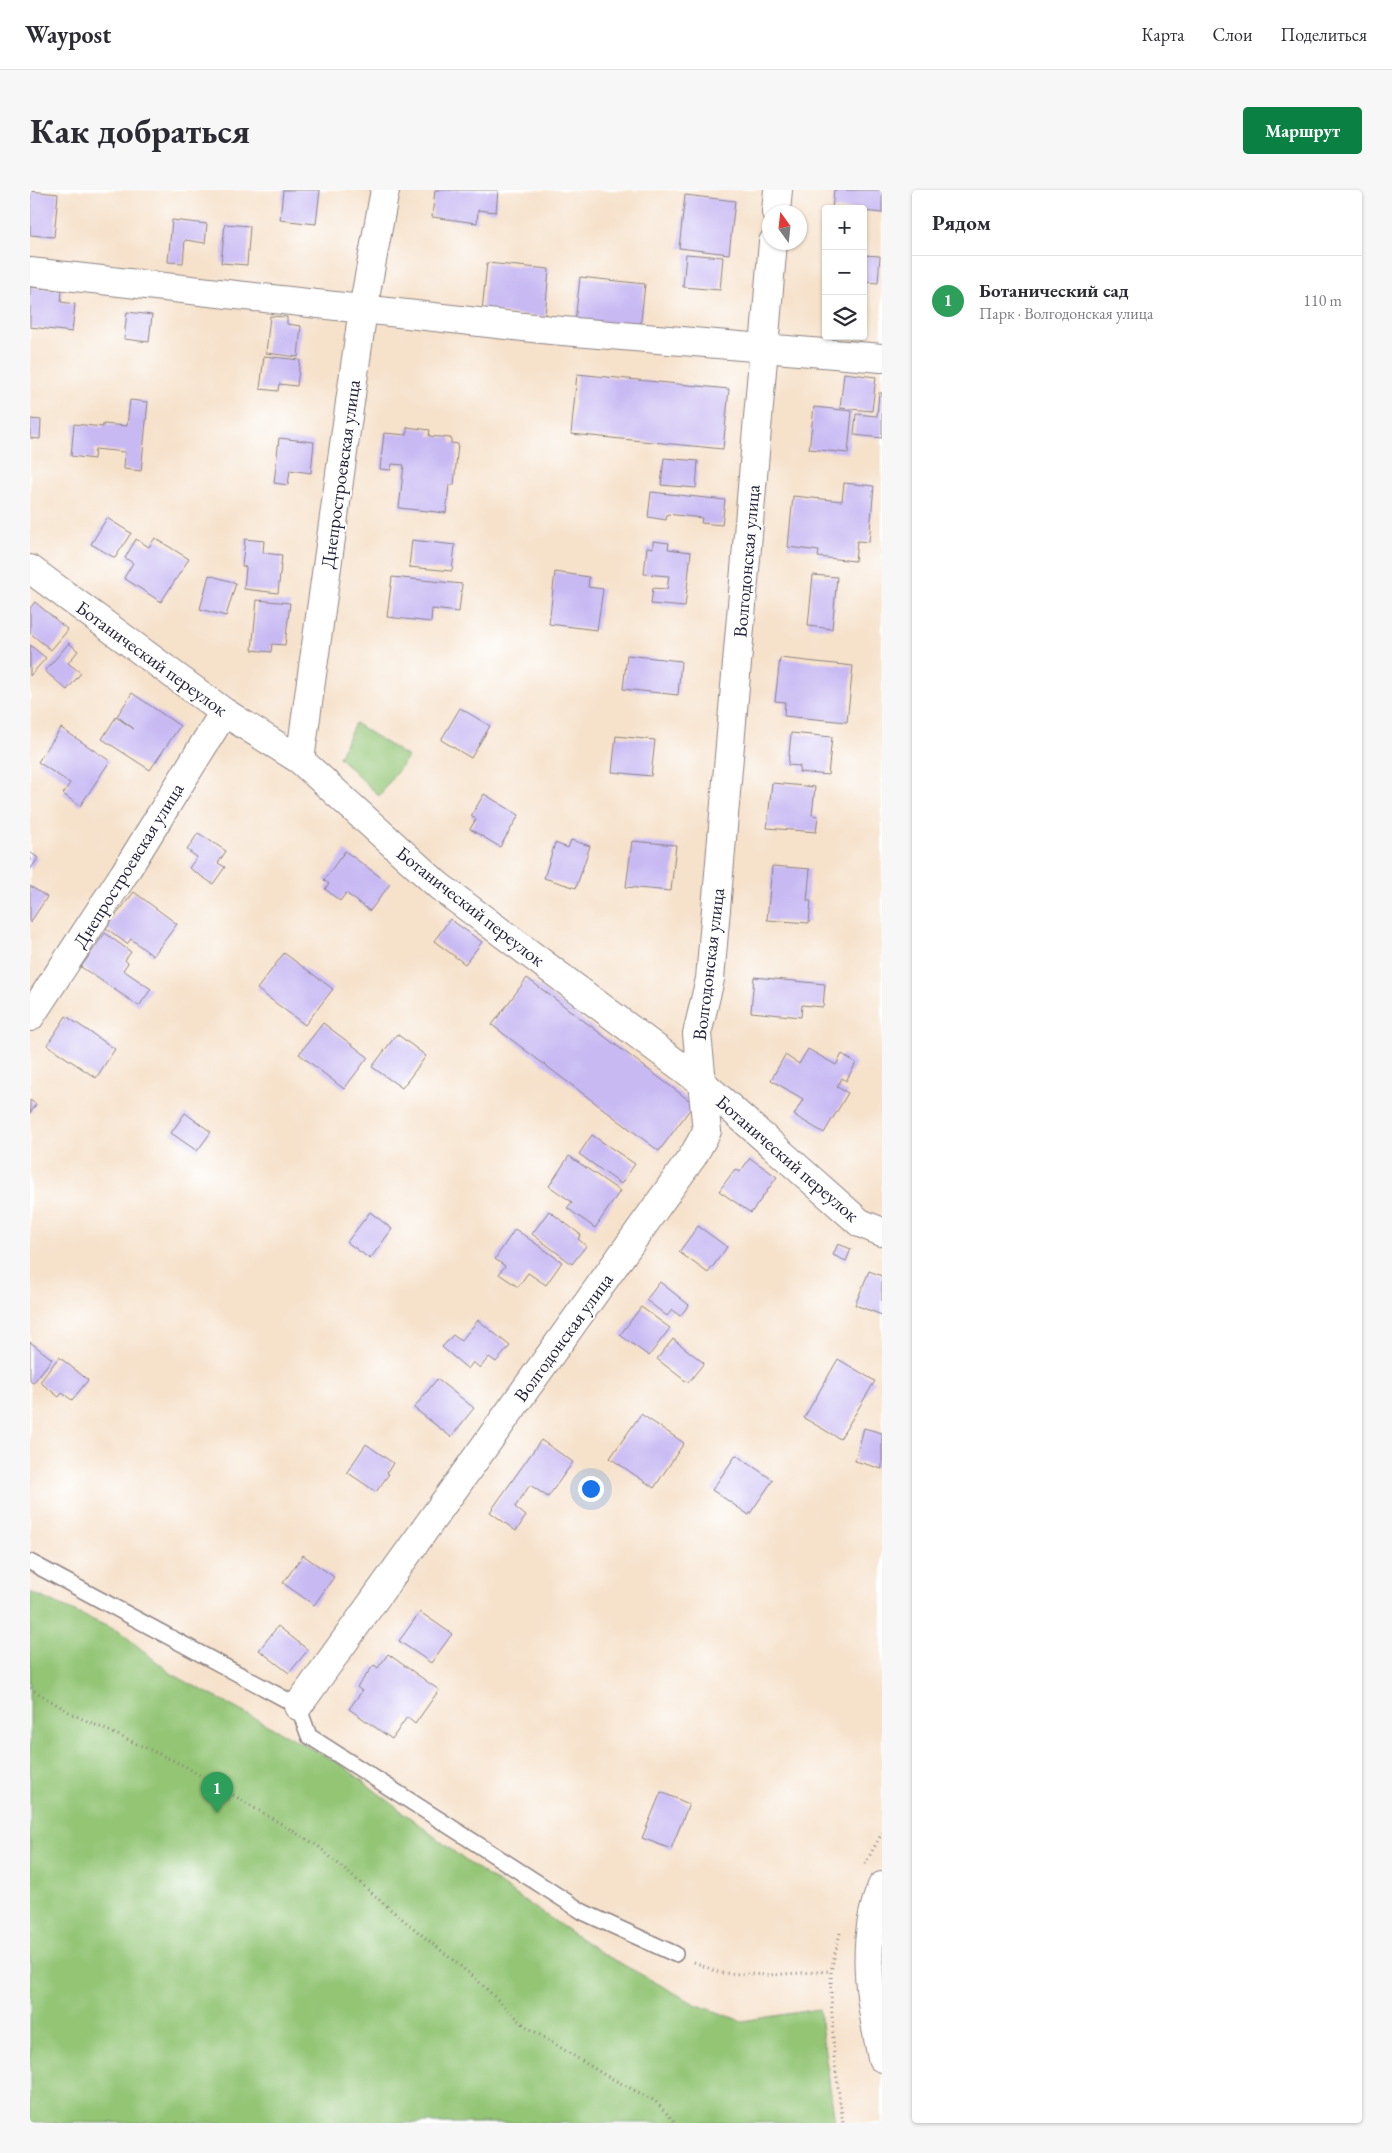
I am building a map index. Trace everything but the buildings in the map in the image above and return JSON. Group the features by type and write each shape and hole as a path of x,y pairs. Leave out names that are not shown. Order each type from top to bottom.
{"street":[{"name":"Днепростроевская улица","path":"300,760 364,309 385,190"},
{"path":"777,205 778,190"},
{"name":"Волгодонская улица","path":"298,1706 693,1156 707,1132 700,1081 697,1034 710,979 772,250"},
{"path":"30,272 551,330 882,358"},
{"name":"Ботанический переулок","path":"30,569 224,712 300,760 439,886 700,1081 860,1223 882,1232"},
{"name":"Днепростроевская улица","path":"30,1017 124,874 224,712"},
{"path":"882,1886 873,1907 867,1967 882,2058"}],"lane":[{"path":"30,1562 298,1706 309,1736 583,1912 675,1954"}],"path":[{"path":"30,1688 74,1715 183,1765 318,1846 390,1909 475,1978 524,2025 604,2074 655,2100 676,2123"},
{"path":"675,1954 720,1973 769,1975 831,1971"},
{"path":"840,2090 843,2123"}],"green space":[{"path":"355,723 408,757 379,796 339,757"},
{"path":"30,1592 120,1632 172,1674 342,1765 466,1861 600,1952 695,2004 742,2021 819,2009 835,2123 30,2123"}],"place":[{"name":"Ботанический сад","path":"217,1813"}]}
